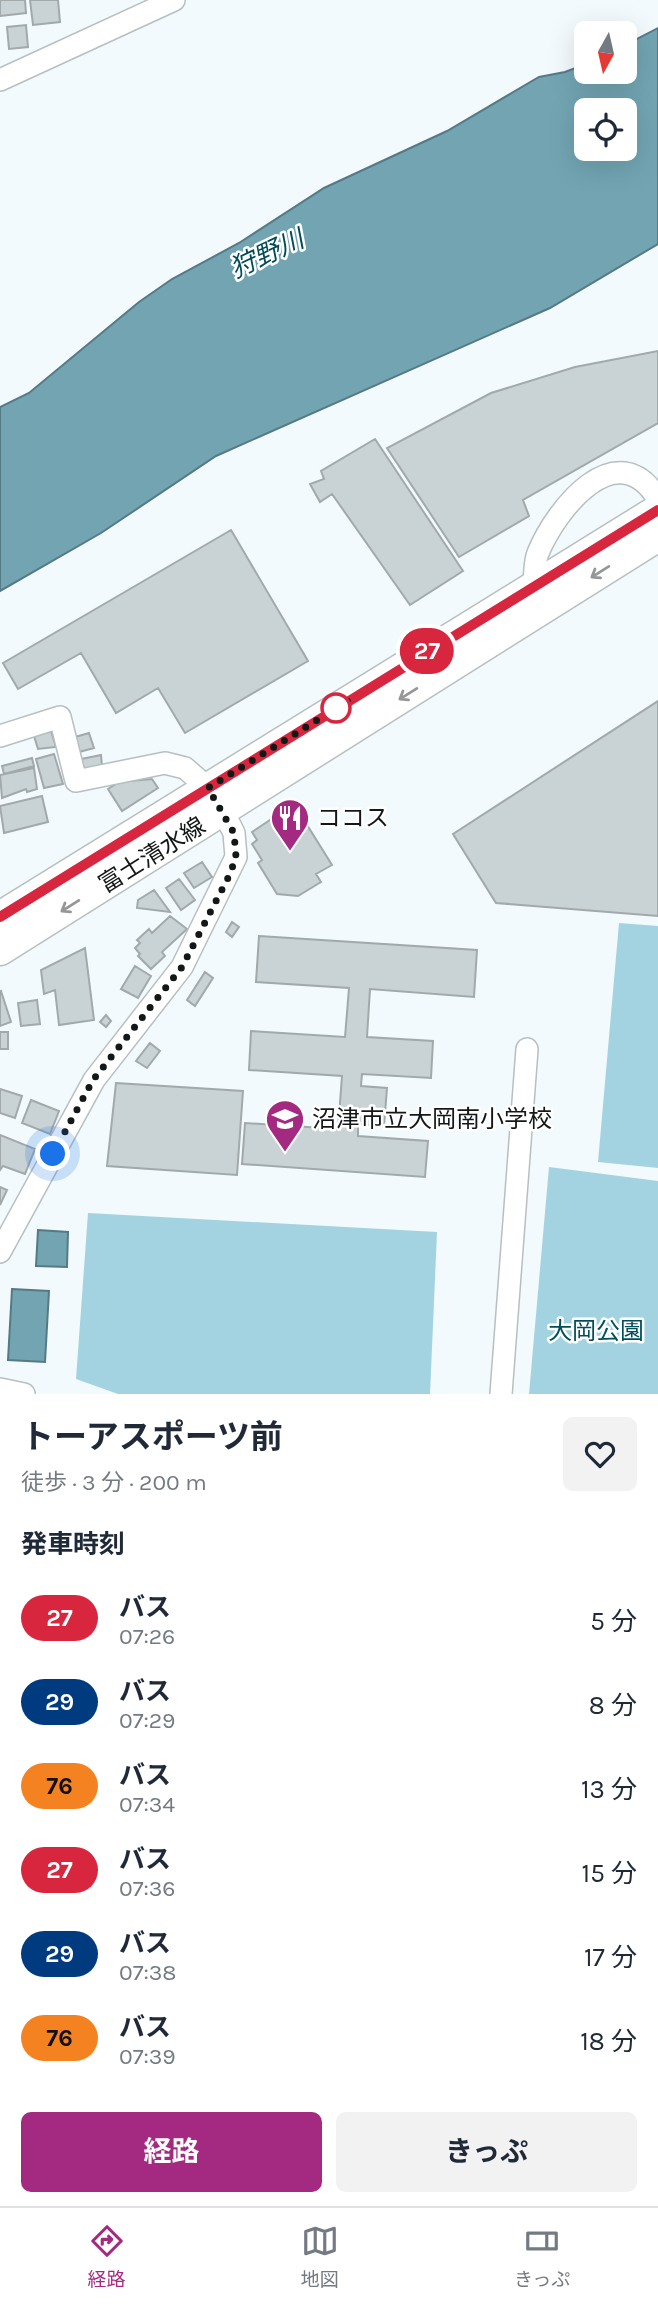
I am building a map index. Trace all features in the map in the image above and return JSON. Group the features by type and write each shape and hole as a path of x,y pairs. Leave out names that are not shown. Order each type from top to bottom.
{"main road":[{"name":"富士清水線","path":"0,950 215,800 534,585 655,498"},
{"name":"富士清水線","path":"0,917 215,800 658,536"}],"street":[{"path":"0,80 174,0"},
{"path":"534,585 536,556 547,535 565,507 589,483 620,472 632,474 655,498"},
{"path":"0,736 60,717 76,780 165,763 184,768 215,800 237,845 230,874 182,967 93,1080 0,1252"},
{"path":"501,1394 527,1049"},
{"path":"0,1389 24,1394"}],"green space":[{"path":"619,923 658,926 658,1168 598,1162"},
{"name":"大岡公園","path":"549,1167 658,1181 658,1394 529,1394"},
{"path":"88,1213 437,1232 430,1394 118,1394 76,1379"}],"water":[{"name":"狩野川","path":"658,28 658,244 550,308 216,456 101,533 0,591 0,407 29,393 139,302 172,279 239,243 324,188 447,131 539,77 574,69 574,84 637,84 637,39"},
{"path":"38,1230 68,1232 67,1267 36,1266"},
{"path":"12,1289 49,1291 45,1362 8,1360"}],"building":[{"path":"0,0 25,0 26,13 0,16"},
{"path":"30,0 58,0 60,22 33,25"},
{"path":"26,25 28,47 9,49 7,27"},
{"path":"658,351 658,423 523,500 529,516 459,557 387,448 491,393 575,367"},
{"path":"375,439 463,571 410,605 332,494 320,502 310,484 324,479 321,471"},
{"path":"231,530 308,661 185,733 158,688 116,713 81,653 18,689 3,663"},
{"path":"658,701 658,916 496,903 453,834"},
{"path":"51,731 56,747 38,749 34,736"},
{"path":"89,733 94,748 79,752 75,737"},
{"path":"54,754 63,784 44,788 36,759"},
{"path":"101,755 102,766 83,769 81,759"},
{"path":"32,758 34,766 4,774 2,766"},
{"path":"34,768 37,789 27,792 26,789 2,798 0,775"},
{"path":"152,779 158,788 122,811 108,789 119,782"},
{"path":"42,796 48,822 4,833 0,806"},
{"name":"ココス","path":"294,804 332,865 316,874 321,882 298,896 277,894 258,863 262,860 252,844 257,840 252,832"},
{"path":"202,862 212,877 194,888 184,873"},
{"path":"179,879 195,900 181,910 166,888"},
{"path":"154,890 170,912 137,908 138,900"},
{"path":"170,916 187,929 162,952 165,956 151,969 138,956 140,954 135,948 140,943 137,940 149,929 152,933"},
{"path":"232,922 239,927 232,937 226,932"},
{"path":"259,936 477,950 474,997 370,989 367,1037 433,1041 431,1078 362,1074 361,1086 387,1088 384,1126 358,1124 358,1136 428,1141 425,1177 242,1164 245,1123 338,1129 342,1076 249,1070 251,1031 345,1037 349,988 256,982"},
{"path":"85,948 94,1020 59,1025 55,990 44,994 41,970"},
{"path":"135,966 151,976 138,998 121,989"},
{"path":"205,972 213,978 195,1006 187,1000"},
{"path":"0,992 11,1022 0,1026"},
{"path":"37,1000 40,1024 21,1026 18,1003"},
{"path":"106,1015 111,1021 106,1027 100,1022"},
{"path":"0,1032 8,1032 8,1049 0,1049"},
{"path":"150,1043 160,1051 147,1068 136,1061"},
{"path":"116,1083 243,1091 237,1175 107,1166"},
{"path":"0,1089 22,1096 15,1118 0,1113"},
{"path":"31,1100 59,1111 50,1134 22,1123"},
{"path":"0,1135 35,1149 25,1174 3,1166 0,1170"},
{"path":"0,1187 7,1190 0,1205"}],"bus line":[{"name":"27","path":"0,917 658,510"}],"place":[{"name":"ココス","path":"290,852"},
{"name":"沼津市立大岡南小学校","path":"285,1153"}],"route":[{"path":"53,1154 93,1080 182,967 230,874 236,857 234,833 208,788 348,701 336,708"}]}
